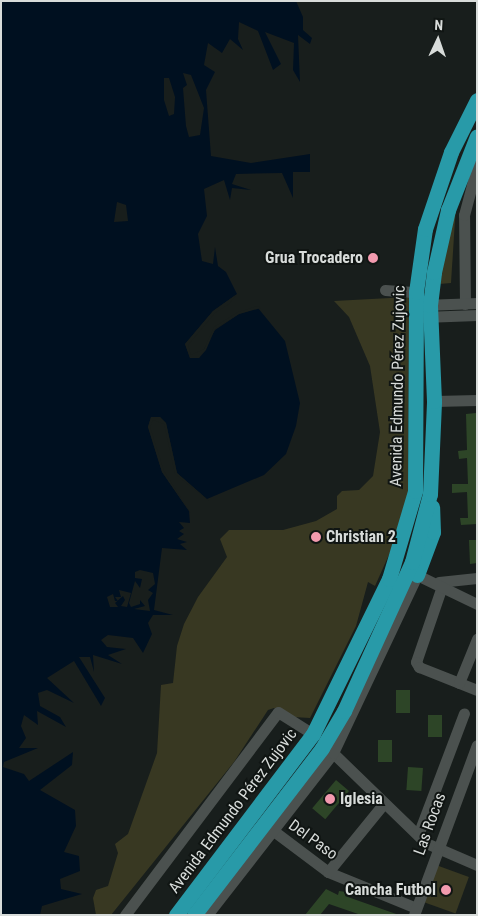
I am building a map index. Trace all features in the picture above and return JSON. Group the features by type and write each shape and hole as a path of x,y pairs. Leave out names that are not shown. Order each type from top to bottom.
{"highway":[{"name":"Avenida Edmundo Pérez Zujovic","path":"176,915 310,732 339,686 389,579 408,524 418,455 422,307 431,205 477,100"},
{"name":"Avenida Edmundo Pérez Zujovic","path":"194,915 298,783 348,702 412,562 430,494 434,401 422,307 448,210 477,136"},
{"path":"417,575 433,532 430,494"},
{"path":"298,783 299,772 317,745 310,732"}],"street":[{"path":"422,307 471,304 464,215 477,166"},
{"path":"385,290 422,307 477,315"},
{"path":"434,401 477,400"},
{"path":"207,915 274,832 333,753 417,575 477,604"},
{"path":"440,586 477,578"},
{"path":"440,586 416,662 419,667 477,690"},
{"path":"459,683 477,639"},
{"path":"124,915 278,712 310,732"},
{"path":"418,835 464,713"},
{"name":"Las Rocas","path":"415,912 436,851 477,745"},
{"path":"333,753 436,851 477,864"},
{"path":"328,872 384,803"},
{"name":"Del Paso","path":"274,832 328,872 415,912"}],"shaded area":[{"path":"456,205 451,283 439,284 446,242"},
{"path":"409,297 408,496 392,548 375,586 368,582 356,626 310,718 293,717 274,708 268,710 234,762 111,915 96,915 93,898 96,890 108,886 118,853 115,844 128,834 157,753 161,685 173,683 177,646 184,624 198,597 227,557 220,539 229,530 283,530 316,521 337,509 337,496 342,491 359,490 373,476 380,432 370,366 349,317 334,301"},
{"name":"Cancha Futbol","path":"436,865 469,877 456,914 423,902"}],"water":[{"path":"1,1 296,1 303,17 303,30 312,38 310,44 298,35 300,82 293,70 294,43 265,32 281,64 273,70 258,31 239,22 238,39 243,50 230,39 222,53 208,43 204,65 215,72 206,90 211,156 251,163 310,154 310,172 293,172 293,198 282,173 236,174 232,184 251,190 232,188 230,200 224,180 204,189 207,216 198,234 202,261 213,264 215,247 218,266 226,272 237,294 213,311 185,344 190,358 199,358 215,330 239,314 258,308 285,341 300,403 296,426 286,454 264,475 207,499 177,473 166,423 160,417 151,417 148,427 162,472 189,511 190,523 179,522 184,528 179,531 184,534 177,539 187,542 180,544 187,550 162,548 154,610 173,615 153,615 148,623 152,634 143,653 133,638 108,635 101,640 107,647 126,649 108,655 122,664 93,655 94,672 90,657 79,657 105,698 101,706 74,661 47,678 74,703 47,690 38,693 40,706 60,717 66,727 37,711 38,725 24,715 21,726 26,738 19,748 38,748 4,762 3,767 24,774 29,781 73,752 72,765 40,790 75,810 76,826 64,852 79,856 80,871 60,879 61,889 82,894 42,906 40,915 1,915","holes":["183,73 191,75 204,108 200,135 189,137 186,126 183,88 187,85","164,78 169,78 175,97 174,114 169,116 164,100","117,202 126,205 128,221 114,222","140,570 153,573 155,584 148,590 153,593 148,600 150,611 134,609 145,606 140,600 140,604 131,607 129,603 135,581 140,588 142,579 135,578 135,572","119,590 131,593 127,607 121,606 125,600 123,596 118,601 115,597 121,597","113,594 118,607 110,607 107,597"]}],"pier":[{"path":"237,294 229,304 215,313 188,345 191,355 204,349 214,327 238,312 258,306 261,308 239,314 215,329 206,350 199,358 190,358 185,344 213,311"},
{"path":"151,417 160,417 166,423 177,473 209,501 175,474 164,424 153,420 150,427 164,471 191,514 162,472 148,427"}],"building":[{"path":"476,413 477,524 461,525 460,518 468,518 467,492 452,493 452,484 468,484 467,458 459,459 458,451 467,450 466,414"},
{"path":"469,540 477,540 477,563 470,564"},
{"path":"396,690 410,690 410,713 396,713"},
{"path":"428,715 442,715 442,737 428,737"},
{"path":"378,740 392,740 392,762 378,762"},
{"path":"408,767 423,768 421,791 406,790"},
{"name":"Iglesia","path":"336,780 349,791 325,819 312,808"},
{"path":"326,889 338,895 339,891 346,892 345,896 399,915 361,915 329,904 320,915 305,915"}],"place":[{"name":"Grua Trocadero","path":"373,258"},
{"name":"Christian 2","path":"316,537"},
{"name":"Iglesia","path":"330,799"},
{"name":"Cancha Futbol","path":"446,890"}]}
